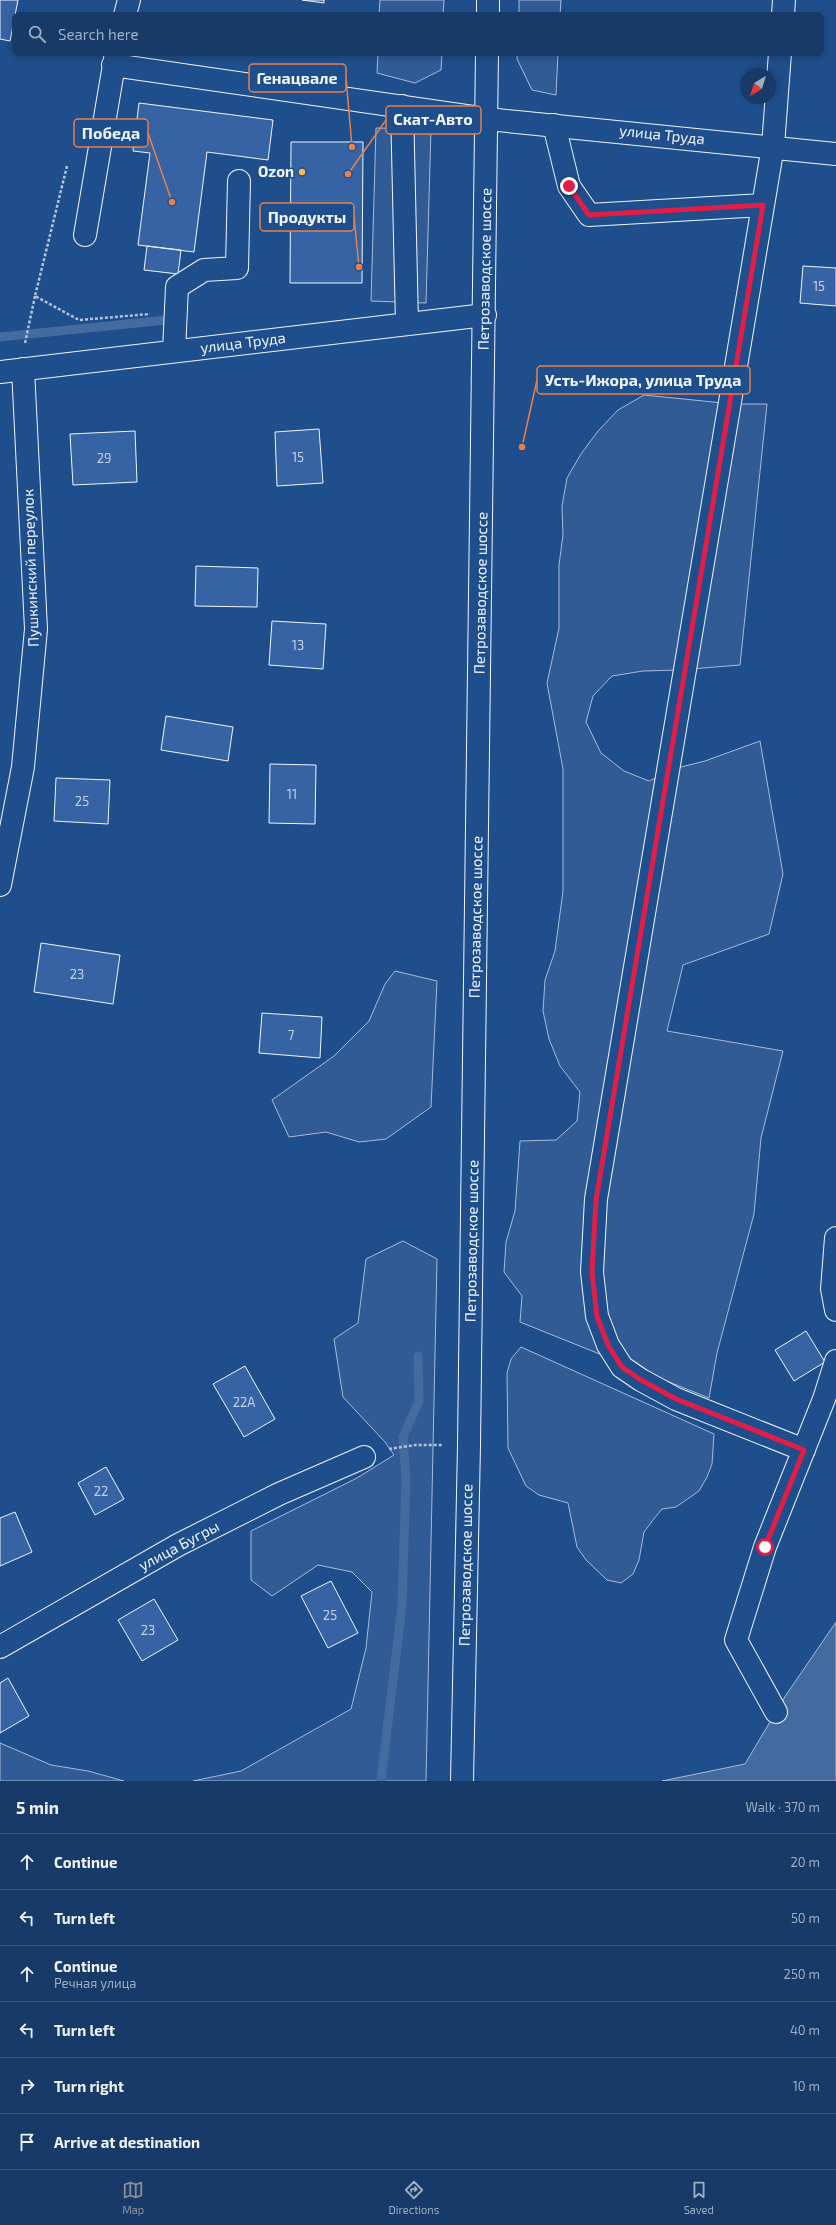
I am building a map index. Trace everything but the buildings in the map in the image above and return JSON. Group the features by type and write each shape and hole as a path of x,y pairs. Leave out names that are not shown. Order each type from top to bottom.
{"street":[{"path":"126,12 129,0"},
{"path":"488,0 488,12"},
{"path":"783,12 784,0"},
{"name":"Петрозаводское шоссе","path":"462,1781 463,1672 469,1445 485,315 487,56"},
{"path":"780,56 773,146 596,1200 592,1272 597,1316 608,1345 622,1367 641,1380 707,1412 804,1450"},
{"path":"85,235 114,59"},
{"name":"улица Труда","path":"114,59 487,119 773,146 836,154"},
{"path":"402,106 407,324"},
{"path":"554,125 569,186 589,215 763,205"},
{"path":"174,351 177,287 204,270 237,268 239,181"},
{"name":"улица Труда","path":"0,372 485,315"},
{"name":"Пушкинский переулок","path":"0,885 23,767 36,629 23,369"},
{"path":"836,1238 832,1289 836,1310"},
{"path":"776,1712 736,1640 765,1547 824,1399 836,1361"},
{"name":"улица Бугры","path":"0,1647 178,1545 279,1494 364,1457"}],"path":[{"path":"25,344 35,296"},
{"path":"387,1449 415,1445"}],"shaded area":[{"path":"380,0 444,0 443,12 379,12"},
{"path":"519,0 561,0 560,12 519,12"},
{"path":"378,56 442,56 441,70 415,83 377,73"},
{"path":"517,56 558,56 556,95 532,90 517,59"},
{"path":"376,128 431,129 426,303 371,301"},
{"path":"644,395 733,404 767,404 740,665 643,671 612,676 593,696 586,722 601,753 624,771 649,781 677,768 705,761 760,741 783,874 769,934 683,965 667,1031 783,1051 761,1138 754,1214 717,1353 709,1398 520,1322 522,1296 504,1272 506,1242 515,1211 520,1141 556,1140 577,1121 580,1092 560,1066 549,1039 543,1011 545,980 555,951 563,891 563,769 547,683 559,628 559,565 563,535 562,506 567,478 581,454 598,431 618,410"},
{"path":"395,971 437,981 431,1107 386,1139 359,1142 326,1132 289,1137 272,1100 334,1056 369,1021 385,984"},
{"path":"403,1241 437,1259 426,1781 193,1781 241,1771 351,1709 366,1648 372,1592 352,1572 318,1565 272,1596 251,1580 251,1531 357,1478 394,1455 385,1442 343,1397 334,1339 358,1323 366,1259"},
{"path":"521,1347 714,1434 712,1464 699,1491 676,1507 662,1509 644,1532 639,1560 633,1574 621,1583 607,1580 586,1560 577,1547 568,1503 539,1495 526,1486 508,1448 507,1373 511,1359"},
{"path":"836,1622 836,1781 662,1781 745,1764 786,1695"},
{"path":"0,1743 51,1765 88,1771 124,1781 0,1781"}],"waterway":[{"path":"0,337 166,320"},
{"path":"381,1781 402,1605 406,1479 403,1437 419,1401 418,1356"}],"place":[{"name":"Генацвале","path":"352,147"},
{"name":"Ozon","path":"302,172"},
{"name":"Скат-Авто","path":"348,174"},
{"name":"Победа","path":"172,202"},
{"name":"Продукты","path":"359,267"},
{"name":"Усть-Ижора, улица Труда","path":"522,447"}],"route":[{"path":"569,186 589,215 763,205 596,1200 592,1272 597,1316 608,1345 622,1367 641,1380 676,1399 804,1450 765,1547"}]}
